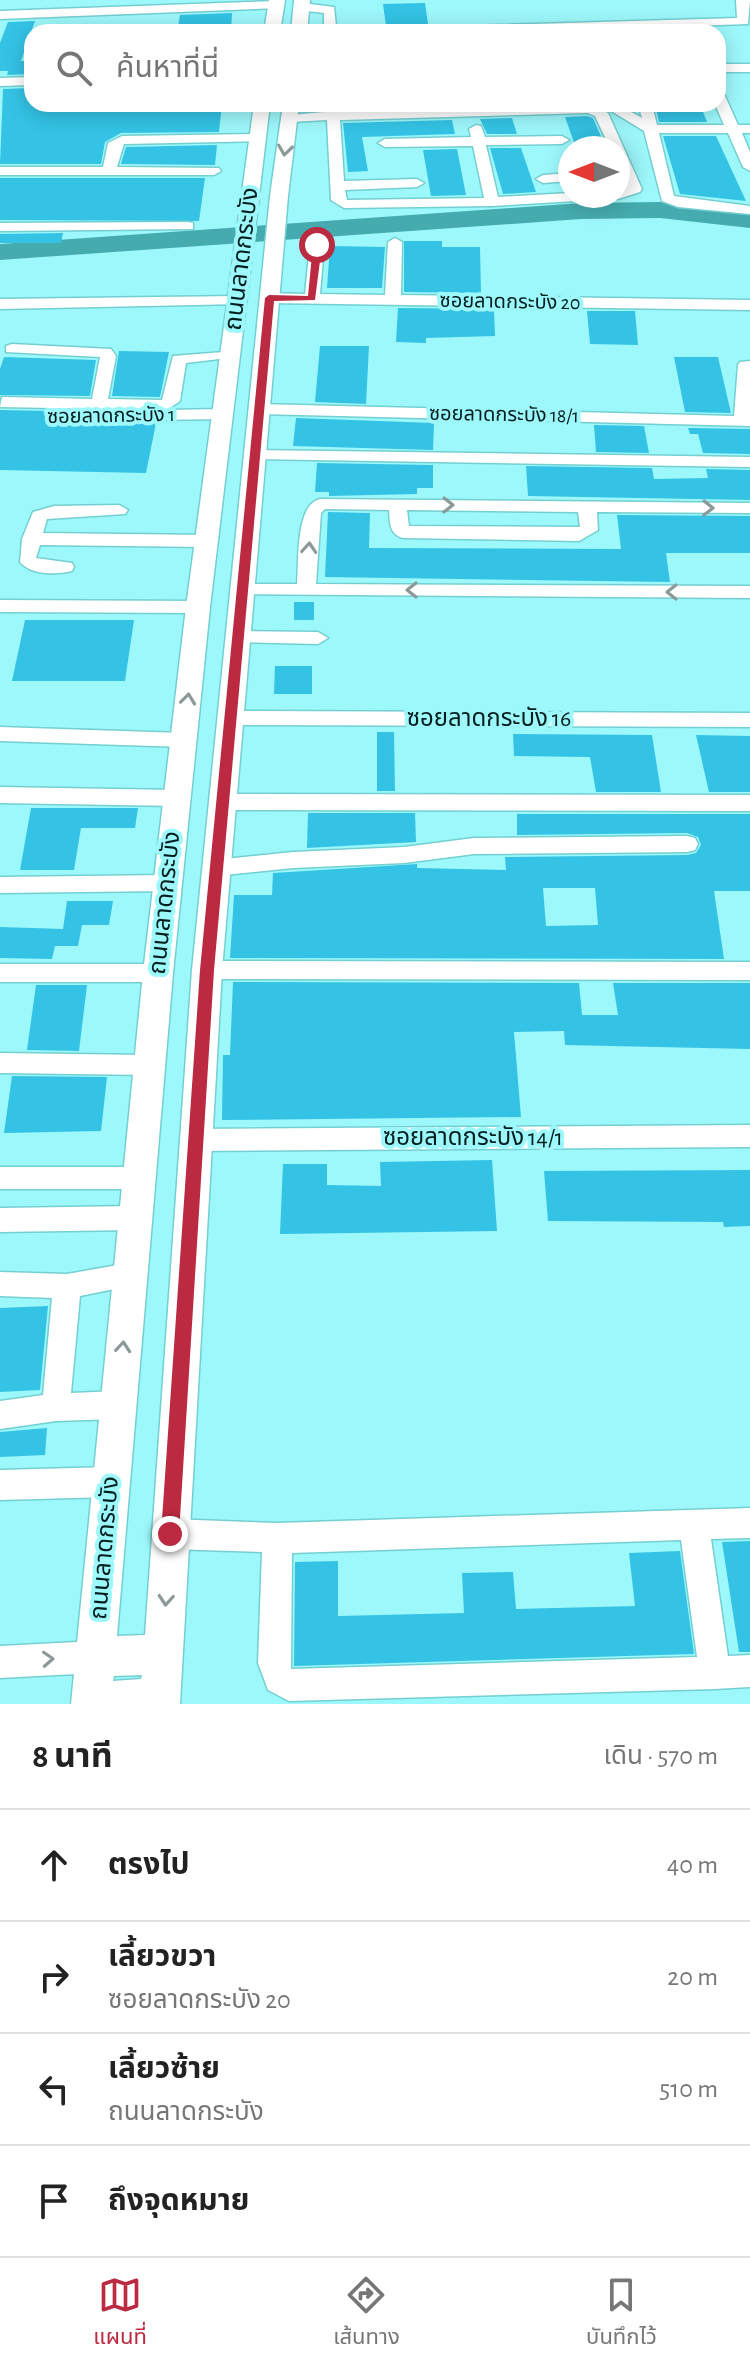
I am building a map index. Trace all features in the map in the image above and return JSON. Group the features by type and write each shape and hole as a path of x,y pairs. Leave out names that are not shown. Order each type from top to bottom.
{"main road":[{"path":"273,24 276,2"},
{"path":"300,24 302,3"},
{"name":"ถนนลาดกระบัง","path":"83,1704 96,1657 148,1065 176,798 261,112"},
{"name":"ถนนลาดกระบัง","path":"160,1701 215,868 279,196 290,112"},
{"path":"96,1657 163,1654"},
{"path":"83,1704 160,1701"}],"street":[{"path":"748,25 741,2 750,1"},
{"path":"0,15 276,2"},
{"path":"302,3 330,10 329,24"},
{"path":"726,25 748,25"},
{"path":"726,32 748,25"},
{"path":"726,68 750,68"},
{"path":"0,82 24,81"},
{"path":"299,112 333,116 444,112"},
{"path":"472,112 492,202"},
{"path":"598,112 611,136"},
{"path":"621,112 651,129 750,129"},
{"path":"647,112 671,201 750,210"},
{"path":"726,112 750,167"},
{"path":"333,116 338,201 356,206 558,198"},
{"path":"109,171 115,143 122,140 257,138"},
{"path":"385,143 558,140"},
{"path":"0,171 214,171"},
{"path":"543,179 558,178"},
{"path":"337,186 417,183"},
{"path":"0,227 188,226"},
{"path":"393,300 395,242"},
{"path":"312,298 317,245"},
{"name":"ซอยลาดกระบัง 20","path":"269,298 750,305"},
{"path":"0,304 237,301"},
{"path":"12,349 105,352 108,356 99,404"},
{"path":"1,410 99,404 169,404 179,359 230,354"},
{"path":"746,365 749,382 741,412 746,420"},
{"name":"ซอยลาดกระบัง 18/1","path":"259,409 746,420"},
{"name":"ซอยลาดกระบัง 1","path":"1,410 223,414"},
{"path":"254,455 750,462"},
{"path":"306,589 312,512 315,507 329,503 750,508"},
{"path":"397,504 403,532 579,535 589,530 587,506"},
{"path":"65,567 36,566 29,562 27,558 35,521 44,513 119,510"},
{"path":"31,539 207,541"},
{"path":"240,590 750,592"},
{"path":"0,606 198,607"},
{"path":"236,637 318,638"},
{"name":"ซอยลาดกระบัง 16","path":"228,718 750,720"},
{"path":"0,734 183,740"},
{"path":"0,795 176,798"},
{"path":"221,802 750,803"},
{"path":"215,868 404,855 474,846 687,844"},
{"path":"0,885 167,883"},
{"path":"207,970 750,971"},
{"path":"0,973 158,973"},
{"path":"0,1063 148,1065"},
{"name":"ซอยลาดกระบัง 14/1","path":"196,1140 750,1136"},
{"path":"0,1178 138,1178"},
{"path":"0,1220 134,1218"},
{"path":"0,1284 67,1286 129,1275"},
{"path":"56,1407 67,1286"},
{"path":"0,1415 56,1407 117,1405"},
{"path":"0,1485 111,1482"},
{"path":"170,1534 277,1538 750,1523"},
{"path":"694,1526 715,1673"},
{"path":"277,1538 274,1663 279,1679 289,1685 750,1671"},
{"path":"0,1662 96,1657"}],"building":[{"path":"425,3 428,24 386,24 383,4"},
{"path":"232,13 231,24 178,24 180,15"},
{"path":"35,21 34,24 24,24 21,61 24,61 24,74 7,75 8,71 0,71 0,43 8,22"},
{"path":"24,88 24,112 221,112 219,132 121,133 105,142 101,164 0,164 3,89"},
{"path":"657,112 703,112 707,122 659,122"},
{"path":"565,117 593,118 601,136 572,136"},
{"path":"512,118 517,134 487,134 480,119"},
{"path":"452,120 455,134 362,137 368,171 348,172 343,123"},
{"path":"663,136 716,136 746,201 680,194"},
{"path":"217,145 215,165 121,164 126,147"},
{"path":"490,148 521,148 536,192 503,194"},
{"path":"457,149 466,195 431,196 423,150"},
{"path":"0,178 205,178 199,221 0,220"},
{"path":"63,233 61,243 0,243 0,234"},
{"path":"404,241 442,241 442,247 480,247 481,293 404,292"},
{"path":"330,246 385,247 382,288 327,288"},
{"path":"398,308 494,309 495,336 426,338 426,343 396,342"},
{"path":"587,311 635,311 638,345 590,344"},
{"path":"320,346 369,346 366,404 315,402"},
{"path":"119,351 169,352 160,397 112,396"},
{"path":"4,357 96,360 90,396 0,395 0,369"},
{"path":"674,357 718,357 731,413 685,412"},
{"path":"0,410 143,413 143,418 156,423 146,473 0,470"},
{"path":"296,418 434,423 433,450 293,446"},
{"path":"594,425 644,426 649,453 596,452"},
{"path":"688,428 750,429 750,454 703,453 698,434 690,434"},
{"path":"317,463 433,465 433,488 417,488 417,494 329,496 329,492 315,492"},
{"path":"526,466 652,468 654,479 708,478 706,469 750,470 750,500 528,496"},
{"path":"328,512 370,513 369,548 621,549 617,515 750,516 750,553 666,553 670,582 325,577"},
{"path":"294,602 314,602 314,620 294,620"},
{"path":"25,620 134,620 125,681 12,681"},
{"path":"275,666 312,666 312,694 274,694"},
{"path":"377,732 394,732 395,791 377,791"},
{"path":"513,734 652,735 661,792 596,792 590,757 514,756"},
{"path":"696,735 750,736 750,792 709,792"},
{"path":"31,808 138,808 135,828 81,828 74,870 20,870"},
{"path":"308,813 415,813 416,842 307,848"},
{"path":"517,814 750,814 750,891 714,891 724,959 230,958 234,895 272,895 273,873 417,864 417,868 506,870 505,857 687,855 696,853 701,845 698,837 687,833 517,835","holes":["543,888 595,888 598,925 546,926"]},
{"path":"67,901 113,901 109,925 82,925 78,946 55,946 52,959 0,958 0,927 63,929"},
{"path":"233,982 579,983 582,1015 618,1015 613,983 750,983 750,1049 565,1045 564,1031 514,1032 521,1117 222,1120 223,1055 230,1055"},
{"path":"36,985 87,985 79,1051 27,1050"},
{"path":"12,1076 107,1077 101,1131 4,1133"},
{"path":"492,1160 497,1231 280,1234 283,1164 327,1164 327,1185 381,1186 380,1162"},
{"path":"750,1170 750,1226 724,1227 723,1222 548,1221 544,1171"},
{"path":"48,1306 40,1390 0,1392 0,1308"},
{"path":"47,1428 45,1455 0,1457 0,1432"},
{"path":"750,1541 750,1652 739,1652 722,1542"},
{"path":"680,1551 694,1654 294,1666 295,1562 338,1561 338,1616 464,1613 462,1573 513,1572 516,1609 635,1606 629,1553"}],"waterway":[{"path":"0,252 581,211 660,210 750,220"}],"route":[{"path":"170,1534 207,970 269,298 312,298 317,245"}]}
